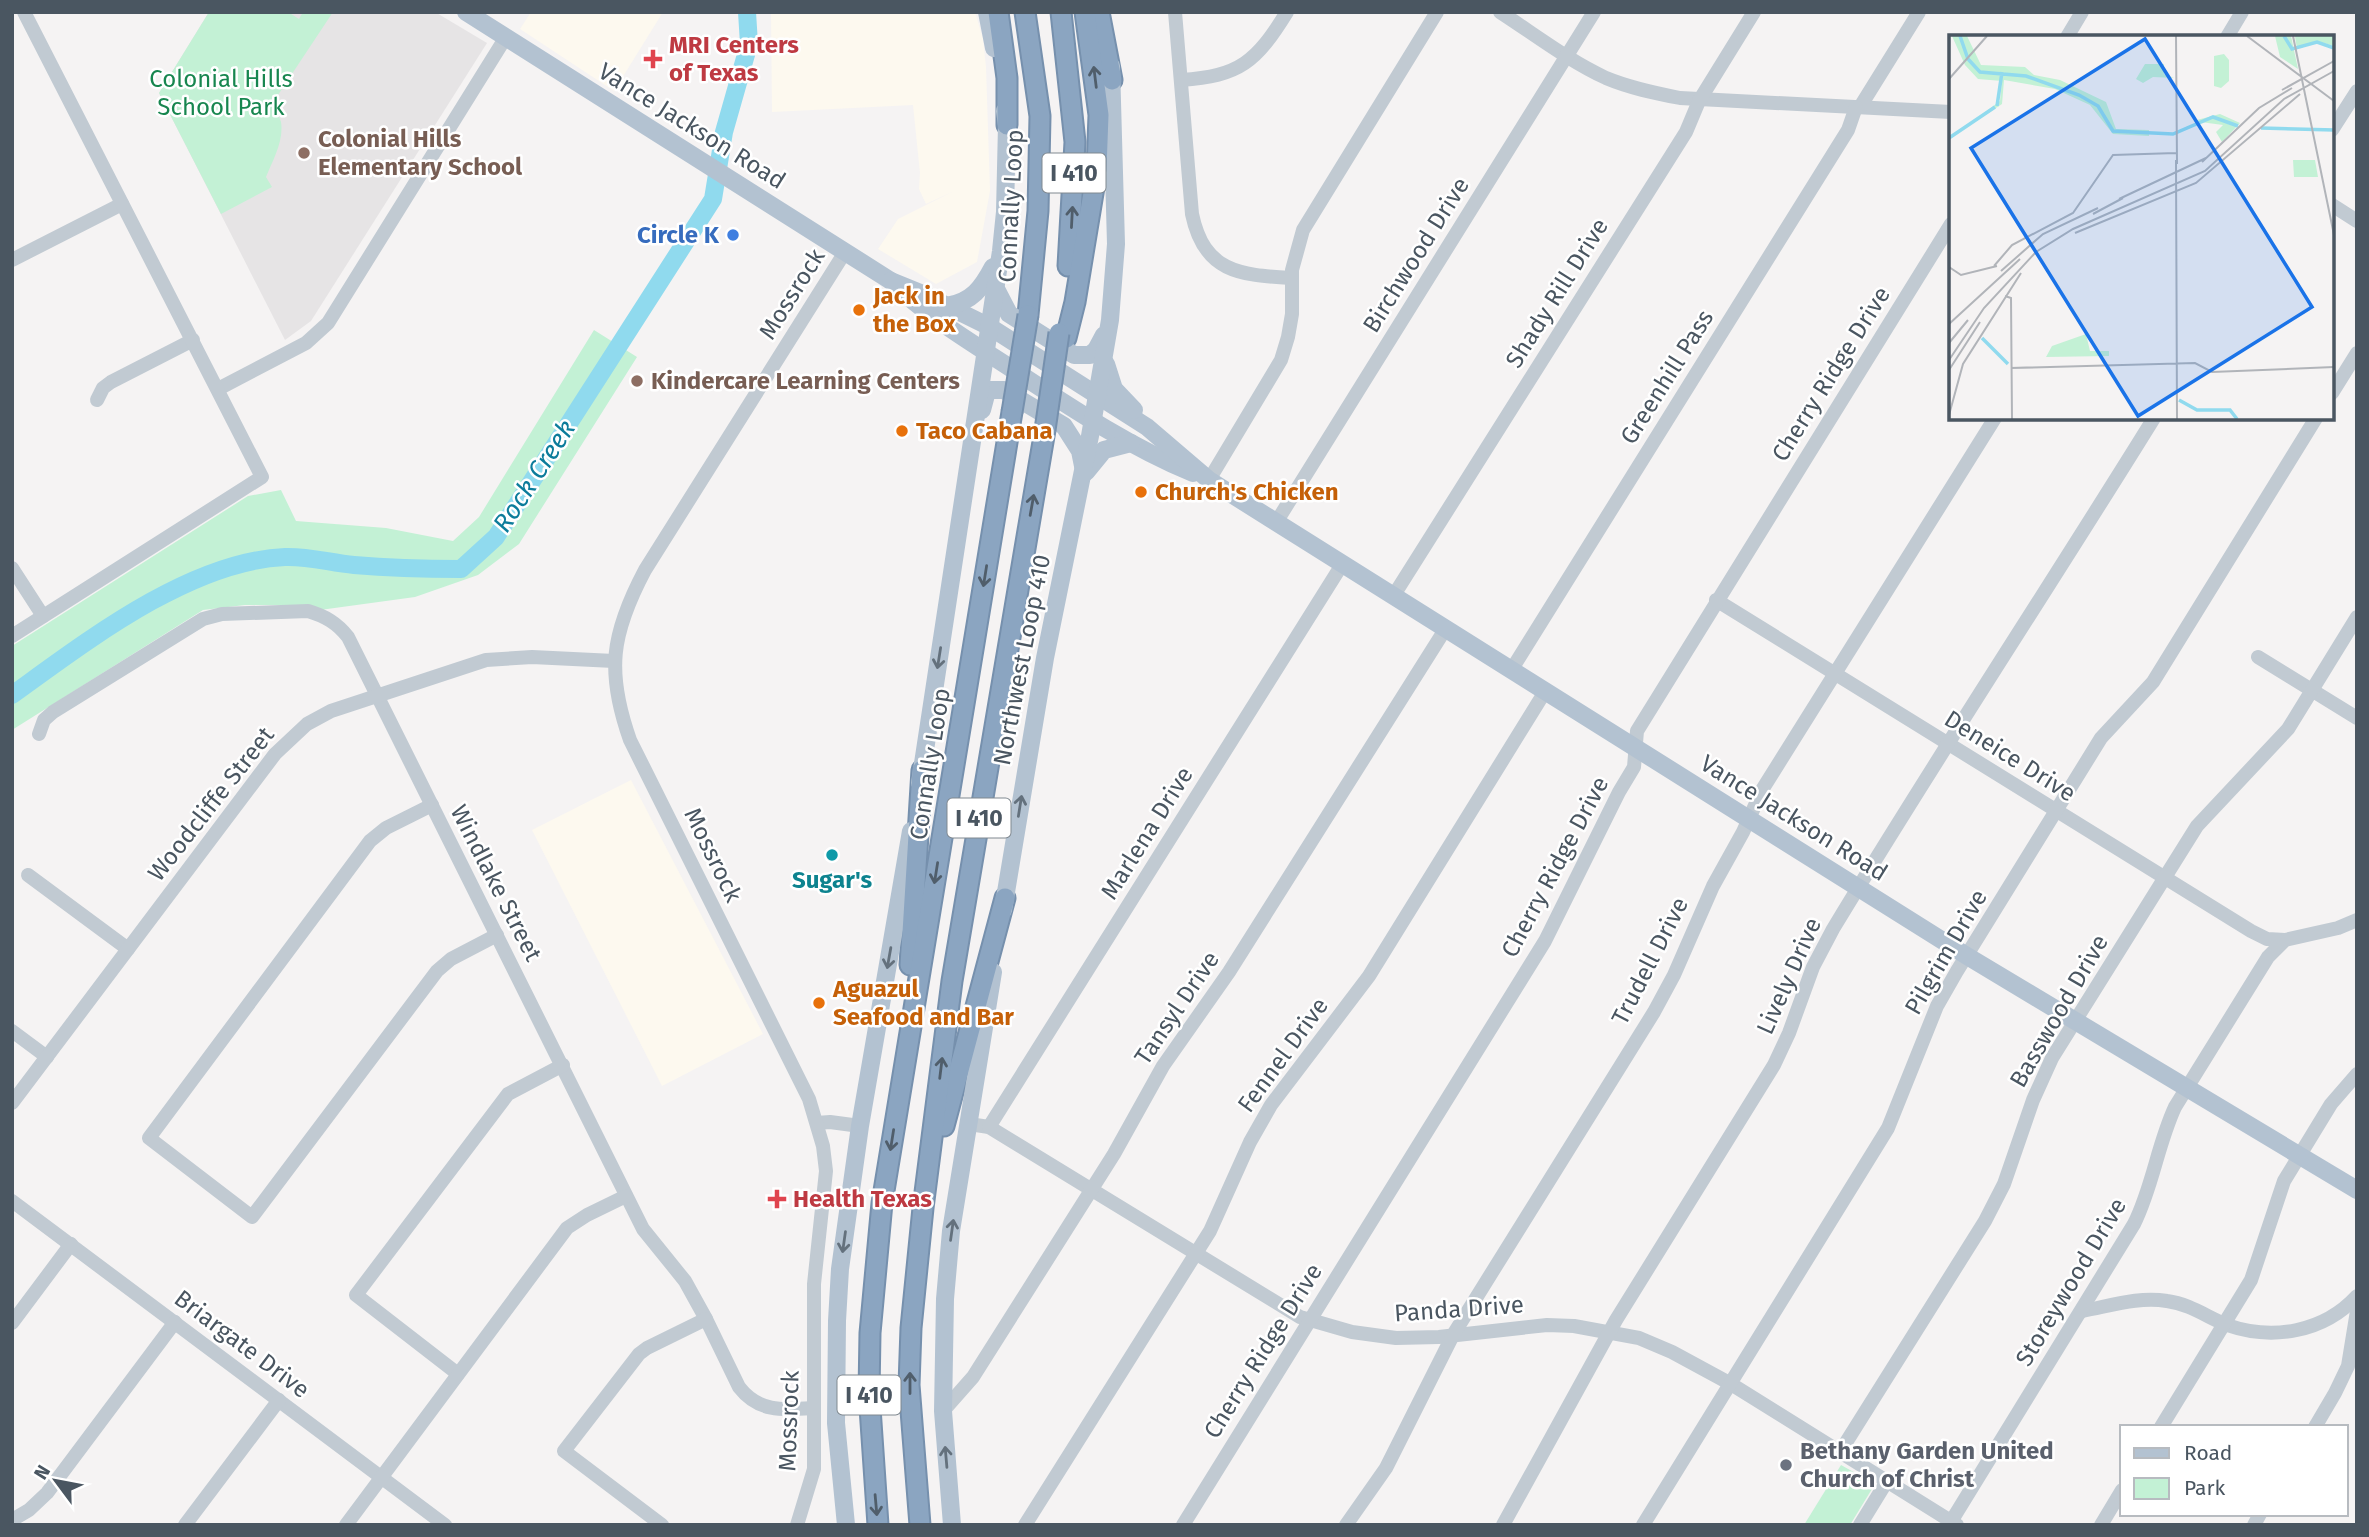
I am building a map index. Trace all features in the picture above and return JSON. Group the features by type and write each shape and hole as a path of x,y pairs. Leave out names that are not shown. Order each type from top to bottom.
{"highway":[{"path":"998,12 1007,78 1007,125"},
{"name":"Connally Loop","path":"878,1525 871,1433 870,1333 882,1203 1028,315 1037,233 1040,116 1025,12"},
{"name":"I 410","path":"920,1525 909,1385 911,1328 923,1208 952,981 1046,422 1063,336 1071,247 1075,142 1061,12"},
{"path":"1063,336 1075,302 1097,169 1100,116 1085,12"},
{"path":"1101,12 1112,80"},
{"path":"906,1049 922,770"},
{"path":"923,1208 1005,898"}],"main road":[{"name":"Vance Jackson Road","path":"466,12 891,281 990,327 1147,427 1209,480"},
{"path":"846,1525 836,1423 840,1269 860,1126 922,770 1006,212 1007,125 987,12"},
{"name":"Northwest Loop 410","path":"952,1525 943,1412 943,1344 948,1261 1045,658 1098,396 1110,320 1116,244 1112,80"},
{"path":"947,306 961,303 977,294 984,286 1001,251"},
{"name":"Vance Jackson Road","path":"891,281 922,311 1093,422 1166,462 1209,480 1277,521 1967,956 2357,1190"},
{"path":"996,289 1009,314 1081,357 1096,350 1110,320"},
{"path":"1105,356 1114,389 1147,427"},
{"path":"972,446 986,395 990,390 1004,390 1064,426 1080,451 1083,474"},
{"path":"1083,474 1104,450 1131,443"}],"street":[{"path":"12,636 262,477 24,12"},
{"path":"1175,12 1192,214 1202,244 1216,260 1232,270 1253,276 1291,278"},
{"path":"1181,80 1219,75 1251,61 1262,50 1287,12"},
{"path":"1209,480 1281,360 1292,314 1291,278 1296,250 1314,210 1437,12"},
{"path":"1500,12 1606,78 1643,91 1680,98 1949,112"},
{"name":"Birchwood Drive","path":"1277,521 1594,12"},
{"name":"Shady Rill Drive","path":"1394,595 1686,132 1702,98 1754,12"},
{"name":"Greenhill Pass","path":"1512,669 1919,12"},
{"path":"2068,35 2082,12"},
{"path":"2228,35 2242,12"},
{"path":"218,389 306,343 328,323 506,37"},
{"path":"2334,127 2357,91"},
{"path":"12,260 122,204"},
{"path":"2334,206 2357,221"},
{"name":"Cherry Ridge Drive","path":"1183,1525 1545,941 1634,767 1637,731 1949,227"},
{"name":"Mossrock","path":"797,1525 814,1469 814,1283 826,1171 823,1146 809,1099 630,740 617,696 614,661 625,611 645,570 845,253"},
{"path":"97,400 103,388 111,382 193,340"},
{"path":"2334,390 2357,353"},
{"name":"Trudell Drive","path":"1346,1525 1374,1488 1399,1446 1454,1335 1654,1012 1674,975 1716,878 1754,804 1833,673 1994,420"},
{"name":"Lively Drive","path":"1503,1525 1609,1332 1774,1065 1814,967 1858,887 2153,420"},
{"name":"Pilgrim Drive","path":"1643,1525 1888,1128 1937,1006 1967,956 2107,731 2153,682 2315,420"},
{"name":"Marlena Drive","path":"989,1127 1343,563"},
{"path":"12,568 43,616"},
{"name":"Deneice Drive","path":"1716,600 2251,932 2267,939 2285,940"},
{"name":"Windlake Street","path":"39,734 44,720 53,712 184,628 203,619 222,614 308,611 331,620 348,637 643,1229 685,1281 739,1387 746,1396 772,1409 814,1408"},
{"name":"Basswood Drive","path":"1840,1452 1985,1221 2004,1184 2029,1110 2046,1070 2164,878 2197,826 2280,740 2357,617"},
{"name":"Tansyl Drive","path":"943,1412 973,1377 1114,1154 1163,1066 1229,972 1446,628"},
{"name":"Woodcliffe Street","path":"12,1103 284,743 317,718 376,694 486,660 532,657 614,661"},
{"path":"2258,657 2357,718"},
{"name":"Fennel Drive","path":"1025,1525 1195,1254 1223,1205 1250,1142 1270,1105 1368,976 1546,690"},
{"path":"432,805 386,828 370,841 149,1138 252,1217 437,971 451,959 497,935"},
{"path":"28,876 128,949"},
{"path":"2285,940 2338,928 2357,920"},
{"name":"Storeywood Drive","path":"1953,1524 2144,1205 2166,1126 2186,1088 2261,967 2285,940"},
{"path":"12,1031 47,1057"},
{"path":"458,1374 356,1295 508,1094 563,1065"},
{"path":"2162,1425 2251,1280 2279,1191 2330,1104 2357,1074"},
{"path":"817,1123 860,1126"},
{"name":"Panda Drive","path":"969,1124 989,1127 1283,1309 1309,1320 1375,1336 1411,1339 1547,1325 1574,1326 1650,1341 1731,1384 1953,1524"},
{"path":"346,1525 568,1228 587,1215 626,1196"},
{"name":"Briargate Drive","path":"12,1200 445,1525"},
{"path":"12,1323 71,1244"},
{"path":"2082,1311 2156,1299 2185,1305 2225,1324 2254,1331 2299,1330 2329,1320 2357,1296"},
{"path":"2316,1425 2348,1366 2357,1311"},
{"path":"662,1525 564,1451 639,1354 706,1319"},
{"path":"12,1520 29,1510 47,1493 176,1322"},
{"path":"185,1525 279,1400"},
{"path":"1860,1525 1887,1481"},
{"path":"2101,1525 2120,1493"}],"shaded area":[{"name":"Colonial Hills Elementary School","path":"209,12 435,12 487,43 311,321 285,340 159,93"},
{"path":"531,12 663,12 614,91 520,29"},
{"path":"771,12 975,12 983,39 986,67 990,191 977,262 936,284 878,249 898,219 954,191 926,204 919,189 920,173 913,105 772,112"},
{"path":"631,780 763,1034 662,1086 532,830"}],"green space":[{"name":"Colonial Hills School Park","path":"209,12 288,12 299,19 303,12 333,12 274,101 282,129 266,177 272,187 221,214 159,93"},
{"path":"594,330 637,357 519,544 478,575 415,597 320,610 304,605 245,605 203,610 12,730 12,646 248,496 281,490 296,521 386,528 453,541 479,517"},
{"path":"1841,1465 1875,1484 1850,1525 1804,1525"}],"waterway":[{"name":"Rock Creek","path":"12,695 141,607 213,573 249,562 285,557 367,566 461,569 496,537 713,199 724,132 749,44 747,12"}],"place":[{"name":"MRI Centers of Texas","path":"653,59"},
{"name":"Colonial Hills Elementary School","path":"304,153"},
{"name":"Circle K","path":"733,235"},
{"name":"Jack in the Box","path":"859,310"},
{"name":"Kindercare Learning Centers","path":"637,381"},
{"name":"Taco Cabana","path":"902,431"},
{"name":"Church's Chicken","path":"1141,492"},
{"name":"Sugar's","path":"832,855"},
{"name":"Aguazul Seafood and Bar","path":"819,1003"},
{"name":"Health Texas","path":"777,1199"},
{"name":"Bethany Garden United Church of Christ","path":"1786,1465"}]}
